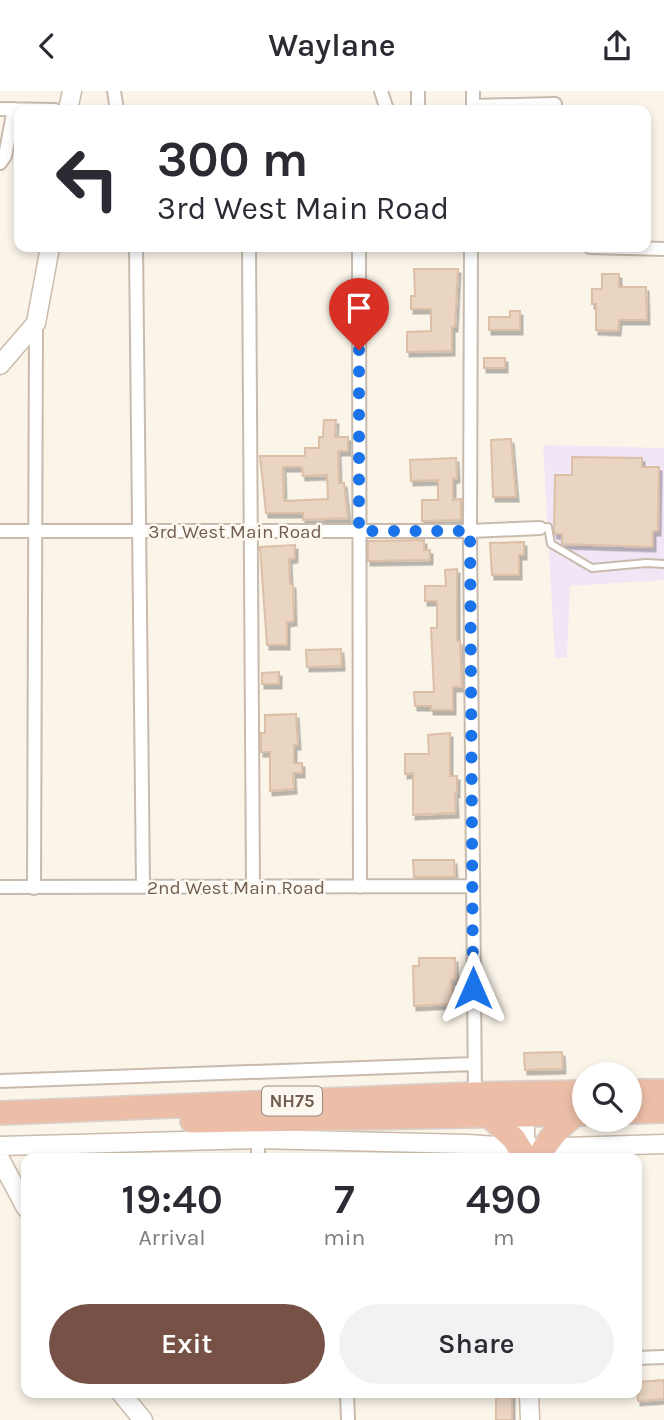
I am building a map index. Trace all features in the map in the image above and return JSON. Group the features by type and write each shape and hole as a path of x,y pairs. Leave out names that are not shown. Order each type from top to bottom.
{"highway":[{"path":"642,1091 664,1091"},
{"name":"NH75","path":"0,1124 480,1109 528,1105 572,1095"},
{"name":"NH75","path":"528,1105 572,1113"},
{"name":"NH75","path":"0,1113 480,1109"},
{"path":"480,1109 530,1153 572,1119"},
{"path":"642,1112 664,1111"}],"street":[{"path":"514,105 554,102"},
{"path":"0,109 14,109 5,156 0,163 0,176"},
{"path":"34,888 36,323 49,252"},
{"path":"136,252 143,887"},
{"path":"249,252 253,888"},
{"path":"359,252 360,887"},
{"path":"471,252 472,886 474,1064 480,1109"},
{"path":"3,358 36,323"},
{"name":"3rd West Main Road","path":"0,531 470,531 540,528"},
{"name":"2nd West Main Road","path":"0,887 472,886"},
{"path":"0,1081 474,1064"},
{"path":"528,1105 530,1153"},
{"path":"258,1139 258,1153"},
{"path":"0,1146 258,1139 467,1144 530,1153 664,1144"},
{"path":"0,1159 21,1199"},
{"path":"642,1358 664,1357"},
{"path":"125,1398 143,1420"},
{"path":"347,1398 348,1420"},
{"path":"529,1398 530,1420"},
{"path":"535,1398 536,1420"}],"lane":[{"path":"540,528 548,527 551,544 592,568 664,564"}],"shaded area":[{"path":"543,445 664,448 664,580 570,586 567,657 555,658"}],"building":[{"path":"414,269 458,269 452,351 407,352 407,332 431,331 431,309 411,309 411,296 415,296"},
{"path":"602,274 619,274 619,287 646,287 647,320 619,320 618,331 596,330 596,304 592,304 592,289 602,289"},
{"path":"510,311 520,311 520,330 489,330 489,317 510,317"},
{"path":"484,358 505,358 505,368 484,368"},
{"path":"324,420 336,420 335,437 348,437 348,451 338,451 339,483 344,483 348,518 303,520 303,513 266,513 260,456 305,456 305,448 319,448 319,437 323,437","holes":["283,467 302,467 303,476 327,475 328,499 284,501"]},
{"path":"511,439 516,497 493,497 491,440"},
{"path":"572,457 642,458 642,467 659,467 658,531 653,531 653,547 562,544 562,534 555,534 554,531 555,475 572,475"},
{"path":"456,458 457,478 453,479 453,500 461,499 461,520 422,521 422,500 438,500 438,480 411,481 410,460"},
{"path":"424,540 424,550 430,550 430,560 368,561 368,541"},
{"path":"524,542 524,555 519,555 519,575 492,575 490,543"},
{"path":"295,545 295,558 289,559 294,621 287,622 287,645 267,645 260,547"},
{"path":"457,569 457,641 460,641 462,687 453,687 453,710 431,710 431,706 415,706 414,692 434,692 431,628 437,628 437,601 425,601 425,586 446,586 445,570"},
{"path":"341,649 342,666 307,667 306,650"},
{"path":"279,672 279,684 262,684 262,673"},
{"path":"296,714 298,745 294,745 294,763 302,763 302,773 293,773 294,789 270,791 270,752 261,752 265,715"},
{"path":"450,733 450,776 457,776 456,813 413,815 413,773 405,774 405,754 429,754 428,735"},
{"path":"413,860 454,860 455,877 414,877"},
{"path":"419,958 455,958 456,980 451,980 453,1004 414,1006 413,966 419,966"},
{"path":"562,1052 563,1069 525,1070 524,1053"},
{"path":"664,1380 664,1399 638,1401 638,1398 642,1398 642,1382"},
{"path":"496,1398 512,1398 512,1420 496,1420"}],"route":[{"path":"359,350 359,531 470,531 473,988"}]}
